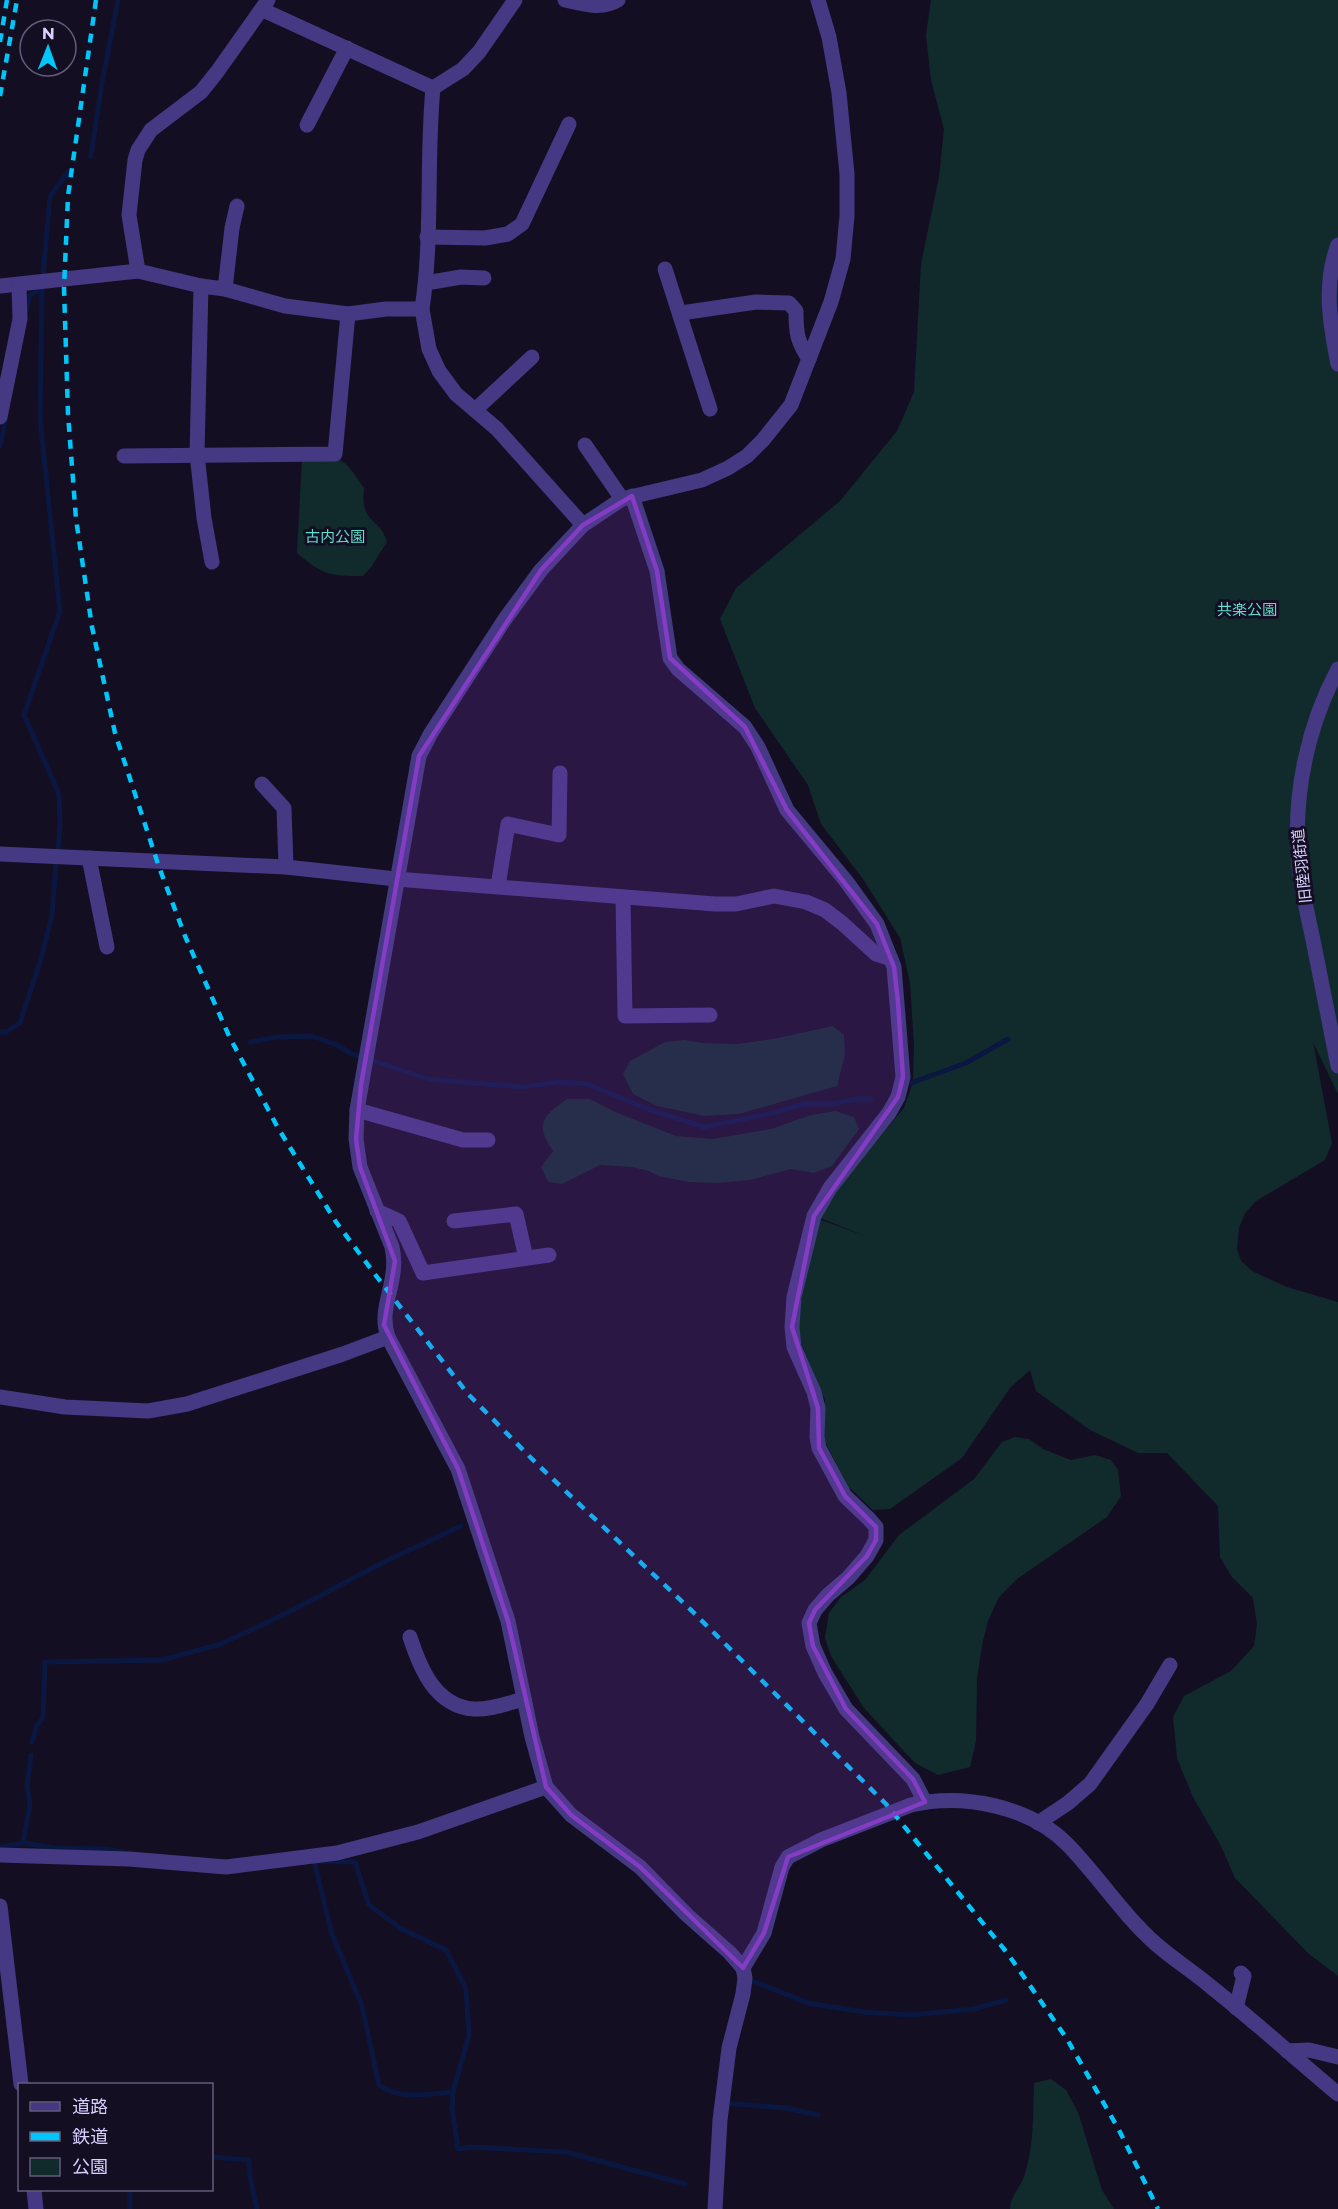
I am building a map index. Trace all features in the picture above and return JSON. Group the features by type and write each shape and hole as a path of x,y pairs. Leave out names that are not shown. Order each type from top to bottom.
{"street":[{"path":"433,88 463,69 479,52 515,0"},
{"path":"565,0 588,5 610,5 618,0"},
{"path":"718,2207 720,2120 729,2048 744,1994 745,1978 742,1968 730,1953 687,1915 640,1866 571,1815 546,1787 524,1699 508,1621 458,1469 388,1337 384,1325 384,1312 391,1292 395,1261 392,1247 360,1167 356,1139 357,1110 419,756 427,741 505,619 541,570 583,525 627,498 702,480 728,468 747,456 763,440 791,405 831,302 840,270 847,216 847,174 839,93 829,37 818,0"},
{"path":"138,271 129,215 138,150 151,130 201,92 266,5 347,48 433,88"},
{"path":"307,125 347,48"},
{"path":"433,88 429,128 426,283 422,309 429,349 439,371 456,394 497,429 583,525"},
{"path":"427,237 485,238 508,234 522,224 568,124"},
{"path":"225,289 232,228 237,206"},
{"path":"1338,245 1328,279 1330,318 1338,364"},
{"path":"665,269 710,409"},
{"path":"0,286 138,271 201,286 225,289 285,306 348,314 386,309 422,309"},
{"path":"426,283 461,277 483,278"},
{"path":"0,417 20,319 19,285"},
{"path":"201,286 197,454 204,518 212,562"},
{"path":"681,313 756,302 789,303 796,311 799,344 809,358"},
{"path":"124,456 335,454 348,314"},
{"path":"475,410 532,357"},
{"path":"585,445 627,498 651,549 657,572 670,658 678,669 745,727 758,747 787,810 846,881 877,924 894,968 902,1044 903,1077 898,1097 889,1113 830,1188 814,1216 794,1297 792,1327 794,1347 819,1408 817,1437 819,1448 845,1496 876,1527 876,1540 867,1556 815,1610 809,1623 813,1646 825,1673 846,1708 913,1779 925,1802"},
{"name":"旧陸羽街道","path":"1338,669 1319,708 1304,762 1297,822 1298,857 1304,896 1338,1066"},
{"path":"498,886 508,824 559,835 560,773"},
{"path":"262,784 284,808 286,867"},
{"path":"0,854 286,867 396,879 715,904 736,904 774,896 825,910 876,954 891,959"},
{"path":"89,858 107,947"},
{"path":"623,898 625,1016 710,1015"},
{"path":"357,1110 463,1140 488,1140"},
{"path":"377,1211 399,1221 423,1273 549,1255"},
{"path":"453,1221 516,1214 526,1258"},
{"path":"0,1397 65,1407 148,1411 188,1404 343,1354 388,1337"},
{"path":"410,1637 425,1677 444,1698 459,1706 473,1709 493,1707 524,1699"},
{"path":"1038,1823 1068,1803 1090,1784 1147,1704 1170,1665"},
{"path":"0,1855 129,1859 226,1867 347,1850 418,1832 546,1787"},
{"path":"742,1968 764,1933 782,1867 788,1857 821,1840 875,1818 925,1802 973,1802 1003,1809 1038,1823 1066,1844 1153,1941 1338,2094"},
{"path":"0,1906 21,2083"},
{"path":"1236,2008 1244,1976 1241,1973"},
{"path":"1287,2051 1309,2050 1338,2057"},
{"path":"34,2191 36,2209"}],"highlighted area":[{"path":"632,496 657,571 670,658 745,727 787,810 877,924 894,967 898,1002 903,1077 898,1097 814,1216 792,1327 818,1408 819,1448 845,1496 876,1527 876,1540 867,1556 815,1610 809,1623 813,1646 846,1709 913,1779 925,1802 788,1857 764,1933 743,1968 640,1867 571,1815 546,1787 508,1621 458,1469 384,1325 395,1261 360,1167 356,1139 361,1085 419,756 541,570 583,525"}],"green space":[{"name":"共楽公園","path":"931,0 1338,0 1338,1094 1313,1042 1332,1143 1325,1160 1256,1201 1245,1213 1239,1228 1237,1249 1241,1261 1252,1271 1287,1287 1338,1302 1338,1976 1309,1954 1235,1878 1221,1846 1193,1797 1177,1758 1173,1717 1184,1696 1231,1671 1254,1646 1257,1625 1253,1598 1232,1577 1220,1557 1218,1506 1167,1453 1138,1453 1090,1430 1036,1391 1030,1370 1010,1388 962,1458 890,1509 873,1510 848,1486 824,1440 825,1400 801,1343 798,1318 807,1263 818,1219 865,1236 818,1217 856,1165 904,1108 913,1082 914,1045 910,983 900,938 863,879 821,824 808,785 755,708 720,619 736,588 840,501 897,431 914,392 921,264 939,177 944,129 931,80 926,35"},
{"name":"古内公園","path":"302,458 339,460 345,463 364,488 365,509 384,534 387,542 363,576 327,573 297,553"},
{"path":"833,1026 844,1035 845,1055 837,1086 739,1114 705,1116 657,1106 633,1094 623,1074 630,1061 665,1042 684,1040 737,1044"},
{"path":"567,1099 590,1099 615,1112 676,1136 713,1139 771,1129 811,1115 835,1111 854,1117 859,1129 832,1166 814,1173 791,1169 750,1180 717,1183 689,1182 658,1176 632,1167 600,1165 562,1184 548,1182 541,1167 553,1151 544,1133 544,1121 552,1110"},
{"path":"1015,1437 1029,1439 1043,1449 1071,1460 1095,1455 1111,1460 1118,1470 1121,1496 1107,1517 1017,1579 999,1597 988,1621 982,1645 977,1679 976,1741 970,1767 938,1775 915,1763 864,1708 831,1656 825,1638 829,1613 841,1597 865,1580 899,1535 974,1479 1002,1442"},
{"path":"1051,2079 1066,2090 1078,2112 1102,2190 1114,2209 1010,2209 1028,2163 1034,2083"}],"waterway":[{"path":"91,156 118,0"},
{"path":"43,276 50,197 68,172"},
{"path":"26,311 30,295 42,289 40,418 60,611 24,715 59,794 58,851"},
{"path":"0,446 6,418"},
{"path":"0,1032 6,1032 20,1023 41,959 52,915 56,863"},
{"path":"250,1042 277,1037 312,1036 337,1045 350,1053 428,1079 523,1087 559,1082 587,1084 648,1109 704,1127 773,1113 803,1104 831,1104 856,1099 871,1099"},
{"path":"911,1083 966,1063 1008,1039"},
{"path":"32,1742 37,1725 43,1718 45,1662 162,1660 221,1644 461,1526"},
{"path":"23,1843 30,1805 27,1786 31,1755"},
{"path":"0,1847 23,1843 55,1848 106,1849 123,1852"},
{"path":"453,2092 405,2094 387,2090 379,2085 362,2006 332,1934 314,1861 355,1862 369,1905 400,1928 446,1950 466,1989 469,2035 453,2092 452,2108 458,2149 471,2147 566,2152 685,2184"},
{"path":"750,1980 808,2003 864,2012 911,2015 974,2009 1006,2000"},
{"path":"724,2103 786,2108 818,2115"},
{"path":"213,2157 249,2160 257,2209"},
{"path":"130,2191 130,2209"}],"railway":[{"path":"0,42 7,0"},
{"path":"0,96 17,0"},
{"path":"96,0 68,196 64,288 68,414 76,519 92,627 115,733 159,867 185,936 229,1036 278,1128 336,1222 468,1394 537,1464 692,1611 886,1804 1008,1954 1067,2039 1119,2130 1158,2209"}]}
